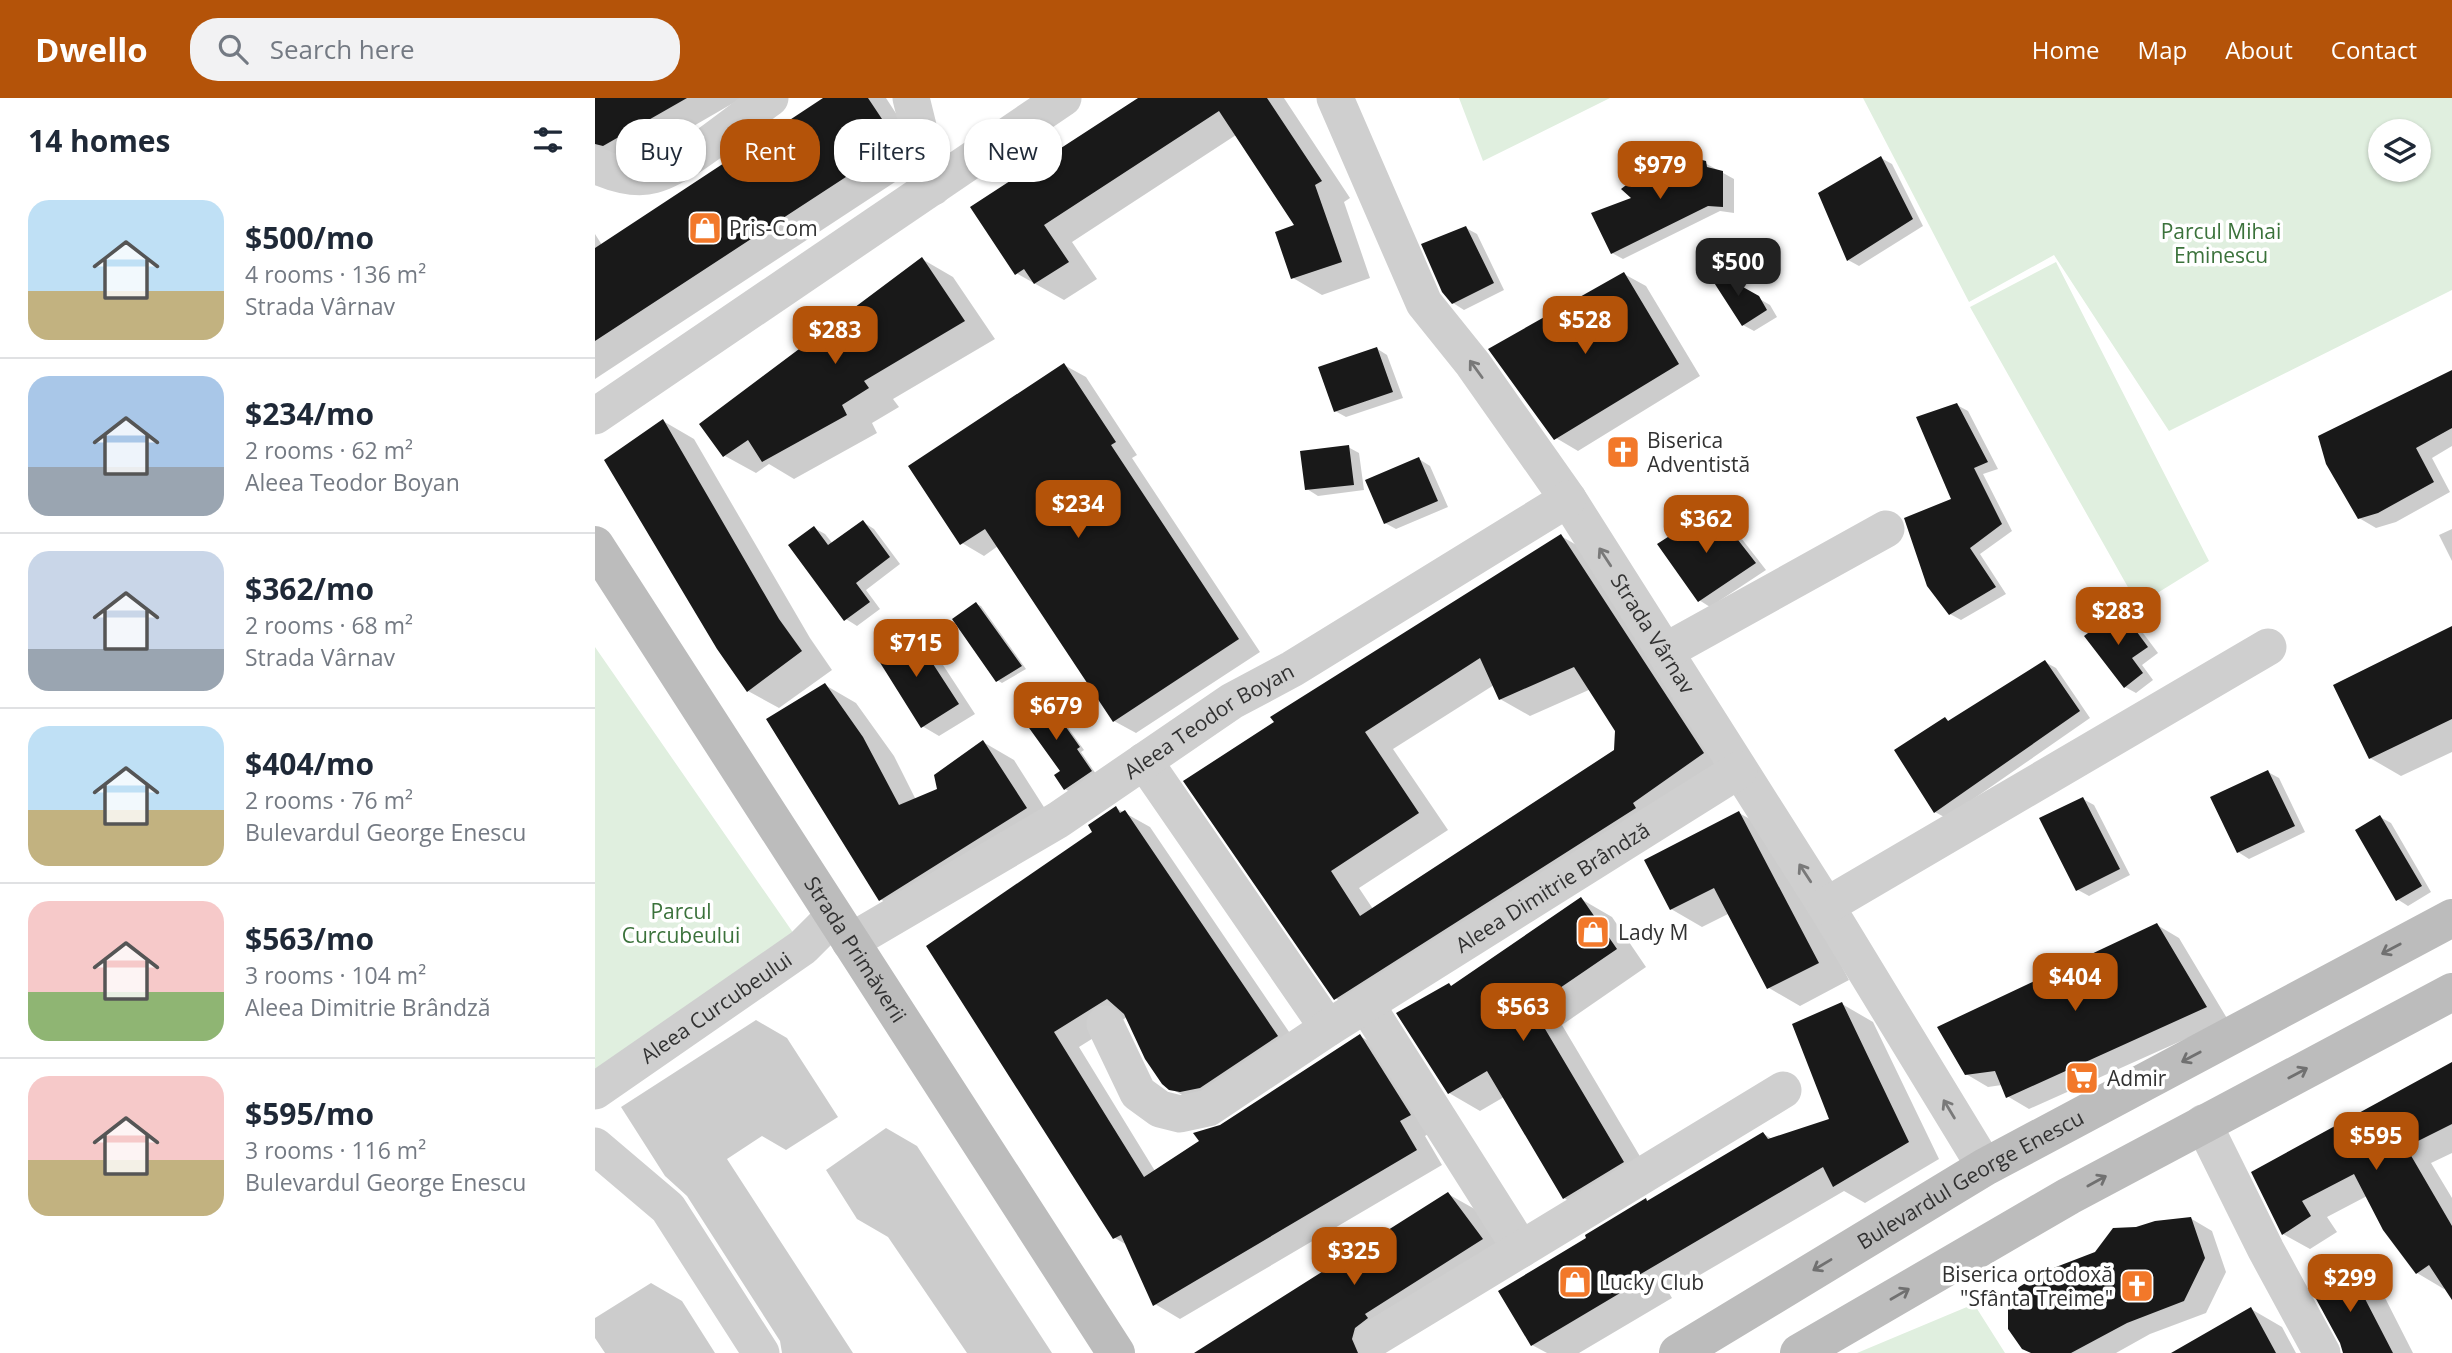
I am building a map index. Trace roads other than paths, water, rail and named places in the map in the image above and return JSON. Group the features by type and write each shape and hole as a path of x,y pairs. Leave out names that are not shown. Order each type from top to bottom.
{"main road":[{"name":"Strada Primăverii","path":"595,545 1116,1353"},
{"name":"Bulevardul George Enescu","path":"1678,1353 1985,1167 2452,918"},
{"path":"1799,1353 2069,1196 2452,992"}],"street":[{"path":"595,165 621,174 651,176 679,163 770,98"},
{"path":"911,98 933,187"},
{"path":"595,416 1063,98"},
{"name":"Strada Vârnav","path":"1335,98 1424,303 1473,364 1568,499 1826,906 1985,1167"},
{"name":"Aleea Teodor Boyan","path":"841,930 1058,820 1232,701 1292,669 1568,499"},
{"path":"1666,651 1886,529"},
{"path":"1826,906 2268,647"},
{"path":"1144,761 1328,1028"},
{"name":"Aleea Dimitrie Brândză","path":"1105,1024 1138,1093 1160,1109 1180,1114 1208,1108 1328,1028 1367,1006 1739,770"},
{"name":"Aleea Curcubeului","path":"595,1091 803,947 841,930"},
{"path":"1367,1006 1521,1249"},
{"path":"1373,1339 1783,1090"},
{"path":"2203,1123 2266,1250 2322,1353"},
{"path":"595,1146 668,1208 761,1353"}],"place":[{"name":"Pris-Com","path":"705,228"},
{"name":"Biserica Adventistă","path":"1623,452"},
{"name":"Lady M","path":"1593,932"},
{"name":"Admir","path":"2082,1078"},
{"name":"Lucky Club","path":"1575,1282"},
{"name":"Biserica ortodoxă \"Sfânta Treime\"","path":"2137,1286"}],"park label":[{"name":"Parcul Mihai Eminescu","path":"2221,243"},
{"name":"Parcul Curcubeului","path":"681,923"}]}
